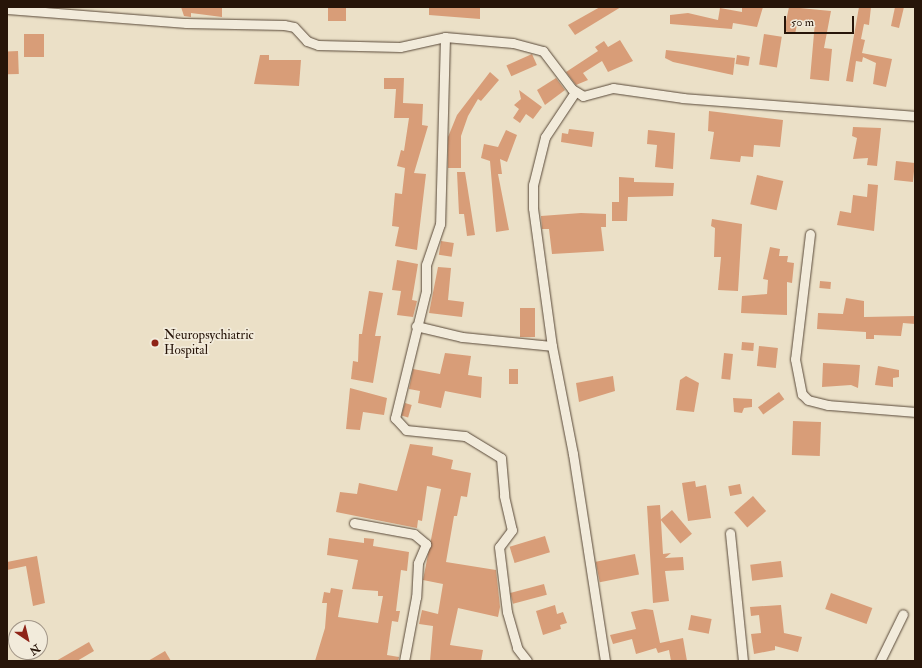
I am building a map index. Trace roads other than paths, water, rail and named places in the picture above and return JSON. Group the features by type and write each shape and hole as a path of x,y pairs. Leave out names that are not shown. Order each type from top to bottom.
{"street":[{"path":"7,9 186,23 289,26 318,45 400,47 445,37 537,47 575,92 591,97 613,88 844,113 915,116"},
{"path":"445,37 440,224 426,265 426,291 416,326 395,418 406,430 465,436 501,458 504,496 512,530 499,547 507,612 517,648 527,661"},
{"path":"575,92 545,137 533,185 534,234 552,346 573,454 605,661"},
{"path":"810,234 795,359 802,394 815,403 915,412"},
{"path":"416,326 462,337 552,346"},
{"path":"354,523 414,534 426,544 418,563 416,597 404,661"},
{"path":"730,533 743,661"},
{"path":"880,661 903,614"}],"place":[{"name":"Neuropsychiatric Hospital","path":"155,343"}]}
